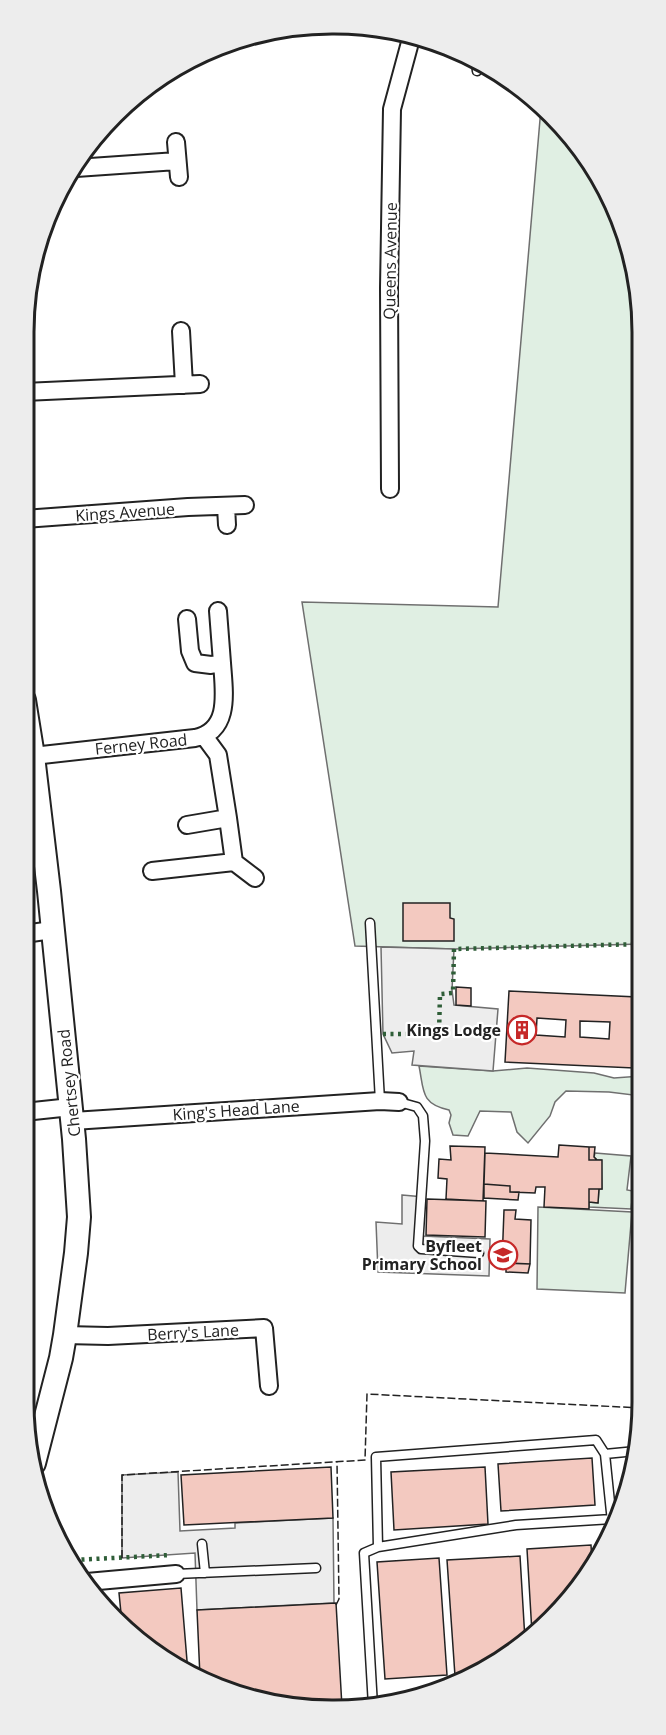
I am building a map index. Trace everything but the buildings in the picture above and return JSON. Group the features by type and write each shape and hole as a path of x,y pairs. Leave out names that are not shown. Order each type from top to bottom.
{"street":[{"name":"Queens Avenue","path":"390,489 389,288 392,109 409,45"},
{"path":"84,168 178,169 176,142"},
{"path":"34,392 192,385 181,331"},
{"name":"Kings Avenue","path":"34,518 245,505"},
{"path":"226,506 227,525"},
{"name":"Ferney Road","path":"34,756 204,736 215,729 225,700 218,611"},
{"path":"187,619 190,651 195,663 211,665 222,663"},
{"path":"204,736 218,755 234,861 255,878"},
{"name":"Chertsey Road","path":"34,764 72,1114 79,1217 74,1272 61,1358 38,1447"},
{"path":"187,825 228,818"},
{"path":"152,872 234,861"},
{"path":"34,933 52,930"},
{"name":"King's Head Lane","path":"34,1112 72,1114 399,1102"},
{"name":"Berry's Lane","path":"65,1335 108,1336 264,1328 269,1386"},
{"path":"94,1581 176,1574"}],"lane":[{"path":"370,923 380,1101"},
{"path":"399,1102 417,1107 423,1116 424,1141 418,1246 421,1249 479,1252"},
{"path":"378,1547 376,1456 596,1440 605,1454 611,1511"},
{"path":"605,1454 627,1452"},
{"path":"373,1698 364,1553 378,1547 516,1525 607,1521"},
{"path":"202,1544 205,1573"},
{"path":"176,1574 316,1568"}],"green space":[{"path":"540,118 570,151 601,201 616,237 629,294 632,333 632,944 454,949 355,946 302,602 498,607"},
{"path":"419,1066 493,1071 527,1068 594,1073 614,1078 632,1077 632,1095 566,1091 555,1102 550,1116 528,1143 517,1132 511,1112 480,1111 468,1136 453,1135 449,1123 451,1115 449,1110 428,1100 423,1089"},
{"path":"595,1153 631,1156 627,1190 632,1191 631,1209 589,1207 589,1202 598,1203 599,1189 602,1189 601,1160 594,1157"},
{"path":"538,1207 632,1212 625,1293 537,1289"}],"shaded area":[{"path":"381,947 454,949 452,990 454,1005 498,1009 493,1071 412,1065 414,1051 392,1053 383,1034"},
{"path":"402,1195 424,1197 423,1236 490,1239 489,1276 378,1272 376,1222 402,1224"},
{"path":"178,1472 180,1531 235,1528 235,1523 333,1518 334,1603 197,1610 195,1553 122,1558 122,1475"}],"hedge":[{"path":"383,1034 439,1034 440,994 453,993 454,949 632,944"},
{"path":"80,1560 171,1555"}],"fence":[{"path":"122,1558 122,1475 365,1460 367,1394 632,1408"},
{"path":"336,1605 339,1599 337,1462"}],"place":[{"name":"Kings Lodge","path":"522,1030"},
{"name":"Byfleet Primary School","path":"503,1255"}]}
